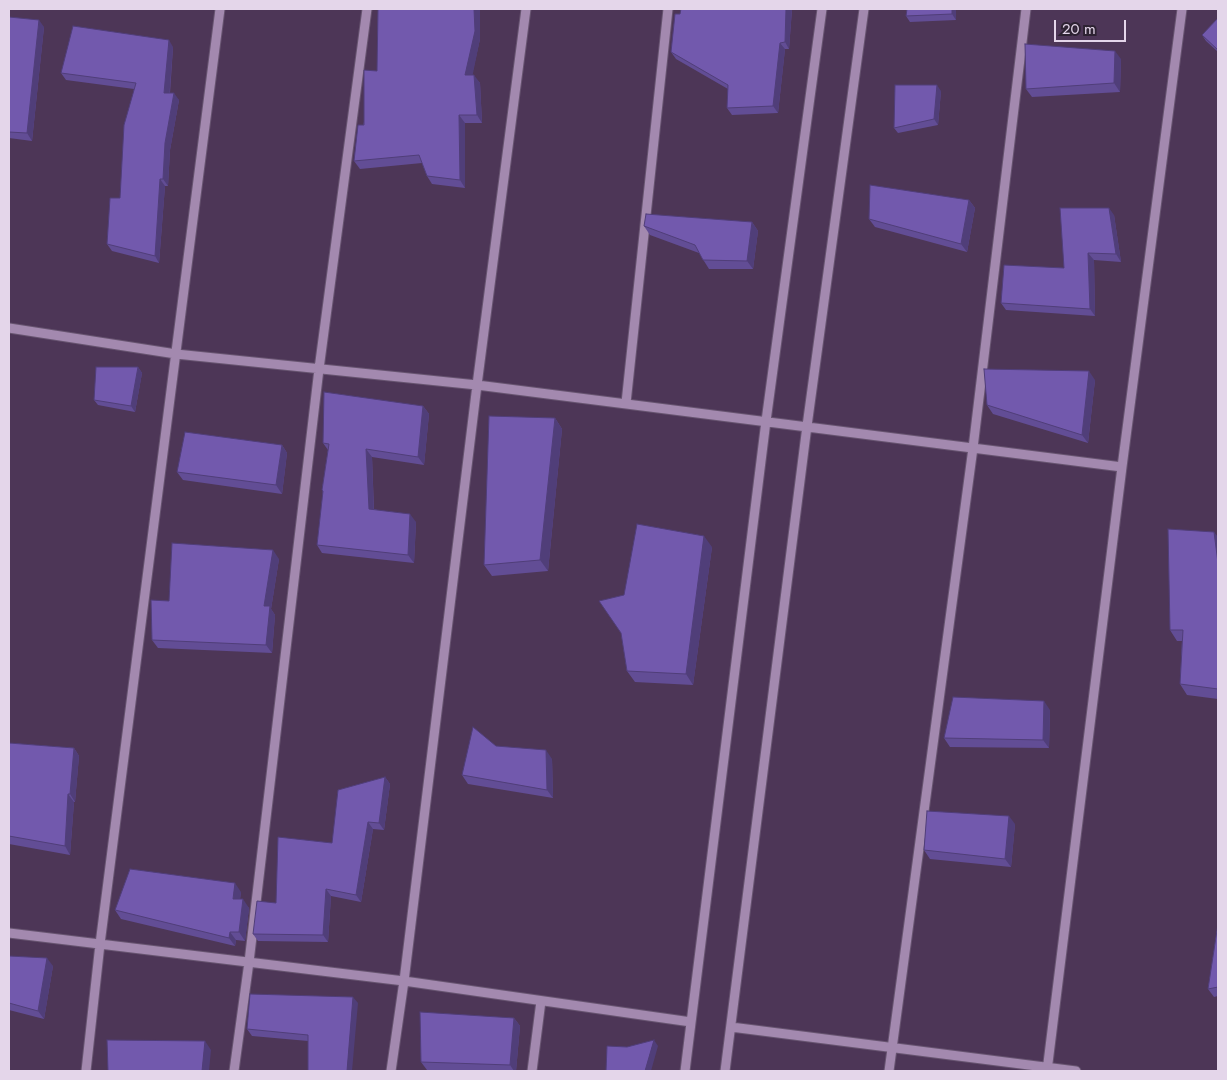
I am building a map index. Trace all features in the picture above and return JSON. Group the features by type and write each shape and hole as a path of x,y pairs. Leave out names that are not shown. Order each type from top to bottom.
{"street":[{"path":"86,1071 100,944 220,9"},
{"path":"234,1071 249,962 319,369 368,9"},
{"path":"392,1071 477,385 526,9"},
{"path":"626,403 668,9"},
{"path":"685,1071 766,421 822,9"},
{"path":"725,1071 807,426 864,9"},
{"path":"889,1071 973,448 1026,9"},
{"path":"1047,1069 1122,467 1182,9"},
{"path":"9,328 176,354 477,385 1122,467"},
{"path":"9,933 404,981 692,1022"},
{"path":"532,1071 541,1001"},
{"path":"731,1027 1047,1069 1076,1071"}],"building":[{"path":"378,9 474,9 475,31 465,75 474,75 477,115 459,115 460,180 427,176 419,155 354,161 358,125 364,125 364,70 377,71"},
{"path":"681,9 786,9 785,42 780,43 773,106 727,108 728,85 671,52 675,14 680,14"},
{"path":"907,9 952,9 952,14 906,16"},
{"path":"9,17 39,20 27,133 9,132"},
{"path":"1218,18 1218,50 1202,35"},
{"path":"73,26 169,40 164,93 174,93 165,143 163,179 160,179 155,256 107,244 110,198 120,198 124,125 136,83 61,73"},
{"path":"1025,44 1115,51 1114,83 1026,89"},
{"path":"895,85 937,85 934,119 894,128"},
{"path":"870,185 969,200 961,244 869,219"},
{"path":"1060,208 1109,208 1116,254 1088,253 1090,309 1001,303 1004,265 1064,268"},
{"path":"646,214 752,222 747,261 703,260 695,245 644,226"},
{"path":"96,367 138,367 131,406 94,400"},
{"path":"984,369 1089,371 1082,435 987,405"},
{"path":"324,392 423,406 418,457 366,449 369,509 410,514 408,555 317,545 322,490 329,444 323,443"},
{"path":"489,416 555,418 540,560 484,565"},
{"path":"185,432 282,445 276,485 177,472"},
{"path":"637,524 704,536 686,674 627,671 621,633 599,601 624,595"},
{"path":"1168,529 1214,532 1218,563 1218,689 1180,684 1183,630 1170,630"},
{"path":"172,543 273,550 264,606 270,606 266,645 152,640 151,600 169,601"},
{"path":"953,697 1044,701 1043,740 944,738"},
{"path":"473,727 496,746 546,750 547,790 462,775"},
{"path":"9,743 74,748 70,794 68,794 65,846 9,836"},
{"path":"385,777 379,823 368,822 356,895 326,889 323,935 253,934 257,901 276,903 278,837 332,843 338,790"},
{"path":"927,811 1009,816 1005,859 924,850"},
{"path":"130,869 235,883 233,899 243,899 239,932 230,932 229,938 115,910"},
{"path":"1218,924 1218,987 1208,989"},
{"path":"9,956 47,958 38,1011 9,1003"},
{"path":"250,994 353,997 347,1071 308,1071 308,1035 247,1029"},
{"path":"420,1012 514,1018 510,1065 421,1062"},
{"path":"107,1040 205,1041 202,1071 108,1071"},
{"path":"654,1040 645,1071 606,1071 607,1046 627,1047"}]}
